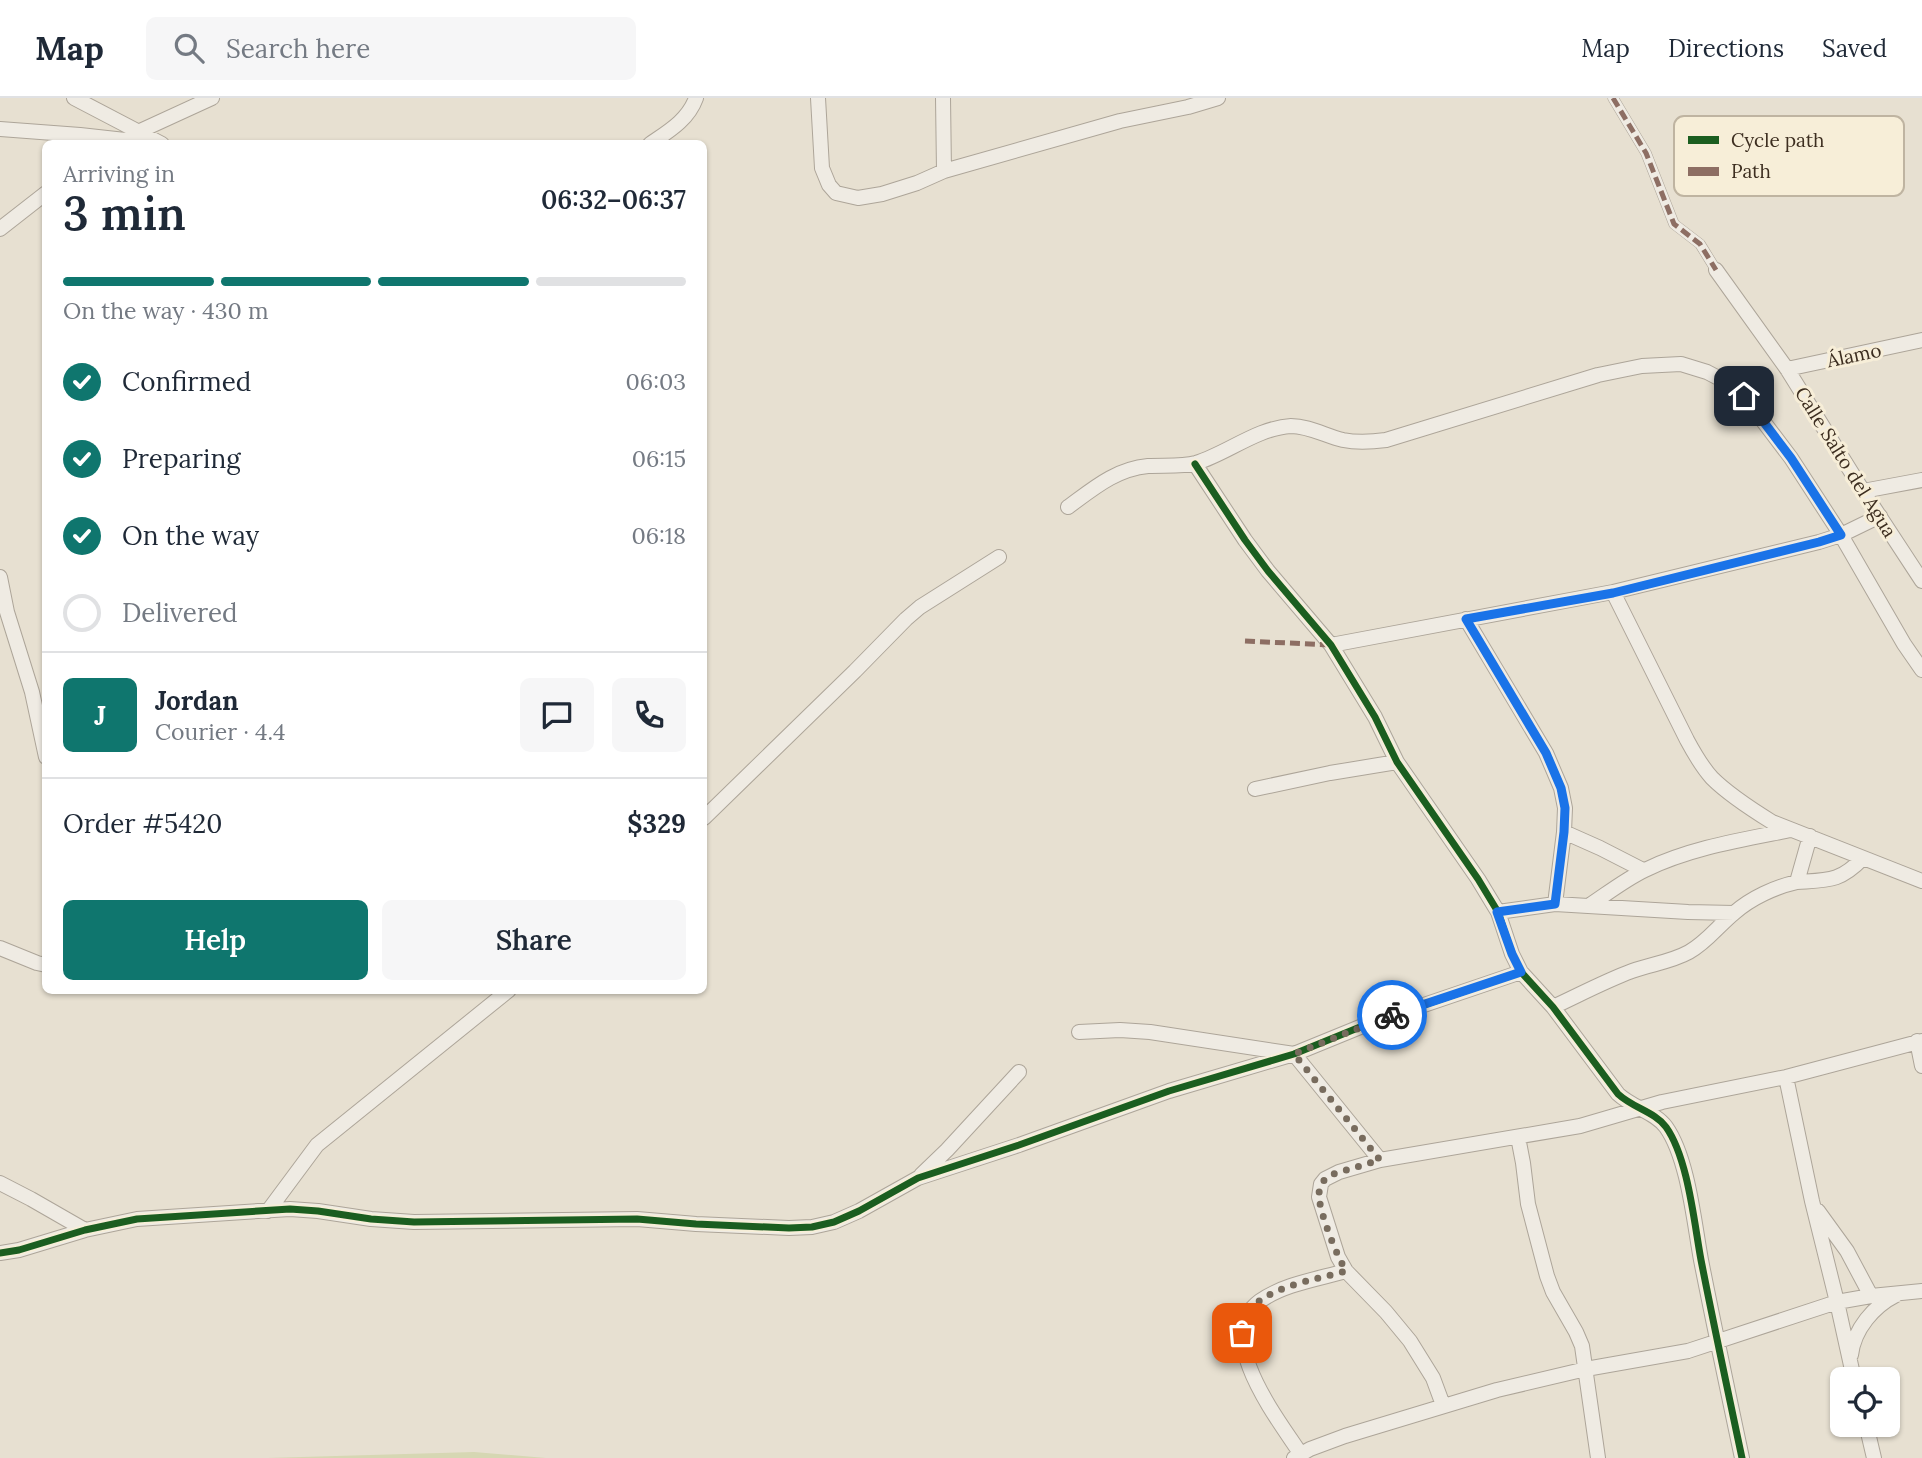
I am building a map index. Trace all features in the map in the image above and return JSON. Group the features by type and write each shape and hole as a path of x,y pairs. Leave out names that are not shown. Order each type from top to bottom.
{"street":[{"path":"74,98 155,140"},
{"path":"125,140 212,98"},
{"path":"656,140 688,114 696,98"},
{"path":"818,98 822,168 829,185 836,193 858,198 882,194 944,171 1120,121 1218,98"},
{"path":"943,98 944,171"},
{"name":"Calle Salto del Agua","path":"1613,98 1646,153 1674,224 1700,244 1787,369 1922,581"},
{"path":"0,129 103,140"},
{"path":"0,229 42,196"},
{"name":"Álamo","path":"1787,369 1922,340"},
{"path":"1068,507 1108,477 1128,469 1195,464 1276,429 1304,427 1343,440 1386,440 1598,375 1664,364 1681,365 1707,372 1728,383 1744,396 1791,458 1922,670"},
{"path":"1195,464 1253,550 1331,645 1375,717 1397,762 1478,879 1497,912 1521,972 1553,1007 1618,1094 1627,1103 1657,1117 1665,1125 1679,1155 1687,1186 1742,1458"},
{"path":"1863,491 1922,480"},
{"path":"1331,645 1613,593 1819,542 1841,535 1880,516"},
{"path":"707,815 906,619 920,607 999,557"},
{"path":"0,577 42,738"},
{"path":"1613,593 1699,761 1711,777 1761,815 1791,830 1922,881"},
{"path":"1466,619 1546,753 1561,788 1565,808 1564,832 1555,904"},
{"path":"1255,789 1397,762"},
{"path":"1590,905 1643,870 1676,857 1719,844 1791,830"},
{"path":"1564,832 1643,870"},
{"path":"1797,882 1810,836"},
{"path":"1553,1007 1632,971 1689,952 1712,935 1734,913 1774,889 1797,882 1835,878 1863,858"},
{"path":"1497,912 1555,904 1734,913"},
{"path":"0,948 42,964"},
{"path":"0,1253 138,1219 290,1209 414,1222 637,1219 696,1224 813,1227 834,1222 859,1211 918,1178 1169,1091 1294,1054 1365,1025 1521,972"},
{"path":"268,1211 317,1145 504,994"},
{"path":"1079,1032 1150,1032 1294,1054 1380,1160"},
{"path":"1443,1405 1433,1378 1410,1340 1346,1271 1338,1257 1321,1206 1320,1190 1330,1175 1380,1160 1580,1126 1680,1098 1786,1077 1919,1041 1922,1066"},
{"path":"918,1178 1019,1072"},
{"path":"1786,1077 1851,1367"},
{"path":"1518,1137 1528,1204 1547,1276 1581,1346 1598,1458"},
{"path":"0,1183 85,1230"},
{"path":"1812,1201 1847,1251 1871,1296"},
{"path":"1346,1271 1273,1293 1250,1309 1244,1320 1242,1333 1250,1368 1297,1456 1345,1436 1443,1405 1586,1369 1688,1351 1837,1302 1922,1291"},
{"path":"1850,1363 1852,1344 1858,1331 1885,1301 1900,1293"},
{"path":"1869,1437 1874,1458"}],"green space":[{"path":"474,1452 546,1458 267,1458"}],"marked path":[{"path":"1613,98 1646,153 1674,224 1700,244 1716,270"},
{"path":"1245,641 1331,645"}],"cycle path":[{"path":"1195,464 1268,571 1331,645 1375,717 1397,762 1498,912 1521,972 1553,1007 1618,1094 1661,1122 1674,1140 1689,1191 1742,1458"},
{"path":"0,1253 137,1219 290,1209 414,1222 637,1219 696,1224 812,1227 834,1222 859,1211 918,1178 1169,1091 1294,1054 1365,1025 1521,972"}],"way so far":[{"path":"1242,1333 1244,1320 1250,1309 1261,1300 1290,1287 1346,1271 1338,1257 1321,1206 1321,1184 1330,1175 1380,1160 1294,1054 1392,1015"}],"route":[{"path":"1392,1015 1521,972 1497,912 1555,904 1564,832 1565,808 1561,788 1546,753 1466,619 1613,593 1841,535 1791,458 1744,396"}]}
